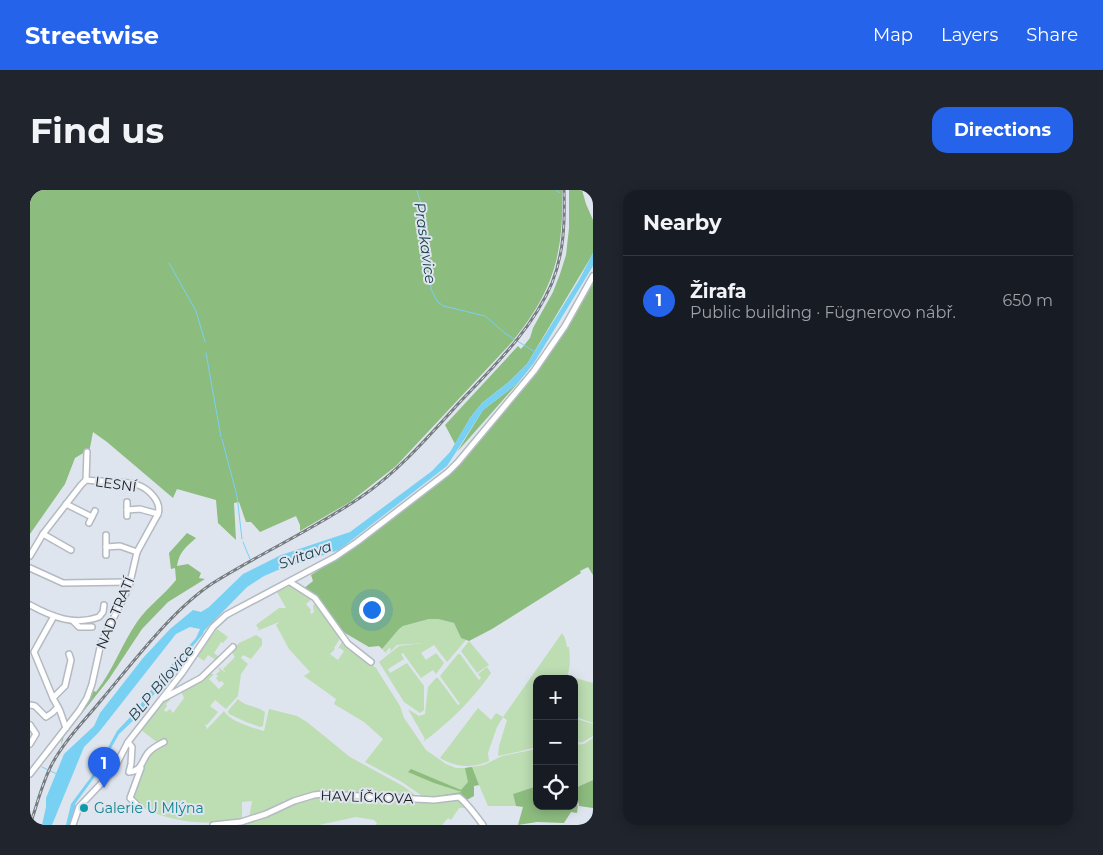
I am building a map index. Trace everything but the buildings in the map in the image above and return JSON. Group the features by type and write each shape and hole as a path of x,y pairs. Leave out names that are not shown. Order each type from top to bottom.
{"street":[{"path":"74,825 78,808 113,771 128,742 162,700 212,628 221,619 319,567 341,553 440,478 458,462 534,371 565,326 593,276"},
{"path":"86,480 87,452"},
{"name":"LESNÍ","path":"30,556 66,504 86,480 139,485 156,498 160,509 158,514"},
{"path":"127,502 127,516"},
{"path":"66,504 92,517"},
{"path":"127,510 140,509 158,514"},
{"path":"89,523 95,511"},
{"name":"NAD TRATÍ","path":"30,774 87,698 101,643 130,582 137,552 158,514"},
{"path":"44,534 71,550"},
{"path":"106,535 106,555"},
{"path":"106,547 120,546 137,552"},
{"path":"30,568 63,583 130,582"},
{"path":"290,582 314,598 348,644 371,662"},
{"path":"30,605 60,619 74,621 99,617 103,612 104,605"},
{"path":"54,616 34,652 66,728"},
{"path":"74,621 79,626 92,627"},
{"path":"162,700 201,678 233,647"},
{"path":"53,698 66,686 71,660 69,654"},
{"path":"30,705 35,706 46,717 58,707"},
{"path":"30,725 36,734 30,744"},
{"path":"128,742 132,747 129,772 134,772 141,767"},
{"path":"138,806 130,798 141,767 148,753 164,742"},
{"name":"HAVLÍČKOVA","path":"213,825 241,822 314,794 336,794 434,800 460,797 484,825"}],"green space":[{"path":"30,190 562,190 561,234 558,253 546,289 526,324 512,342 396,466 350,502 300,531 300,525 296,516 260,532 251,522 246,522 239,502 234,503 236,540 218,523 216,500 177,489 173,498 93,432 89,453 85,452 75,458 65,484 30,534"},
{"path":"569,190 582,190 593,220 593,253 527,364 510,381 482,403 470,418 455,444 445,425 518,346 521,349 530,338 533,328 553,292 566,255 569,228"},
{"path":"593,281 593,575 588,567 580,571 581,573 492,629 469,641 461,638 454,623 438,619 429,619 403,626 382,649 379,646 369,647 345,633 303,589 313,581 311,575 359,544 450,474 460,464 524,388 566,326"},
{"path":"518,383 457,452 483,410"},
{"path":"187,533 196,538 181,553 177,566 188,564 201,573 199,578 205,579 168,602 142,629 109,679 64,736 61,745 62,737 92,690 96,692 102,683 137,622 176,580 175,568 171,569 169,553"},
{"path":"291,585 313,598 306,604 311,610 311,614 314,612 313,606 317,602 341,637 330,654 338,660 344,651 340,648 338,649 343,640 376,668 400,706 404,718 426,750 446,764 456,768 465,768 484,765 502,756 533,750 533,787 513,794 516,806 488,806 479,785 474,786 474,796 464,799 431,798 422,796 402,782 365,762 383,739 364,722 334,704 336,699 304,676 310,672 289,649 276,625 279,622 257,631 259,629 256,625 279,608 286,608 277,592"},
{"path":"429,619 454,623 461,638 466,640 447,662 434,645 421,653 426,660 436,653 444,663 436,674 433,670 421,678 403,653 401,654 404,659 388,669 390,673 407,663 424,686 424,710 420,713 404,702 379,662 399,646 423,643 397,645 390,652 391,649 389,648 386,652 387,654 382,649 403,626"},
{"path":"217,629 228,637 223,643 221,642 214,653 219,657 216,660 208,655 204,661 197,656"},
{"path":"562,633 567,647 569,647 570,659 568,675 533,675 533,747 498,756 507,720 503,717"},
{"path":"256,635 262,639 262,645 251,659 243,655 241,658 248,664 241,674 238,696 226,709 215,700 210,706 218,712 207,725 205,724 207,729 224,711 236,721 264,731 269,709 297,716 350,757 403,786 418,797 329,793 288,803 284,800 280,806 249,818 252,801 242,802 242,820 210,822 191,822 160,815 145,809 132,800 146,757 163,741 158,743 140,729 159,705 169,698 170,700 164,710 166,712 170,709 173,713 184,698 181,691 207,674 214,674 209,679 219,689 224,684 216,678 218,676 216,674 220,671 218,667 226,673 223,669 235,657 231,651 239,643"},
{"path":"469,641 489,665 477,673 461,651"},
{"path":"460,654 479,680 481,678 478,674 487,667 491,673 460,710 423,742 425,739 408,709 419,716 425,714 428,687 436,678 438,678 458,705 460,704 440,676"},
{"path":"578,679 593,683 593,723 578,718"},
{"path":"238,699 265,712 263,726 260,727 229,714 228,711"},
{"path":"478,708 491,720 496,713 503,717 497,727 488,753 489,761 483,764 464,766 440,758"},
{"path":"578,719 593,724 593,736 578,743"},
{"path":"593,738 593,780 578,787 578,745 584,744"},
{"path":"472,767 479,785 474,786 474,796 465,801 464,799 431,798 423,796 431,797 462,792 408,772 411,769 461,790 468,782 465,768"},
{"path":"593,780 593,808 579,806 578,787"},
{"path":"533,787 533,810 577,810 577,813 571,812 564,823 537,822 518,825 523,807 516,806 513,794"},
{"path":"314,795 458,798 467,808 459,808 451,820 448,818 442,825 376,825 377,823 374,820 356,817 319,825 243,825 243,823"}],"water":[{"path":"593,253 593,266 534,363 518,383 483,410 447,466 339,550 278,570 247,587 204,631 138,716 119,734 96,775 75,804 76,807 70,825 66,825 71,804 94,773 117,731 134,713 163,674 196,638 200,629 190,627 176,634 99,732 84,747 52,825 42,825 46,798 64,754 94,726 100,713 143,658 170,629 193,610 201,612 209,607 243,574 281,555 350,532 432,471 450,452 470,418 482,403 510,381 527,364 579,280"}],"waterway":[{"name":"Praskavice","path":"417,190 428,250 431,289 437,301 443,306 485,316 506,334 535,352"},
{"path":"556,190 560,193"},
{"path":"169,263 196,311 205,342"},
{"path":"206,353 221,437"},
{"path":"222,439 237,496 242,539"},
{"path":"243,542 250,559"},
{"path":"42,767 57,774"}],"railway":[{"path":"30,825 42,786 57,755 141,652 183,607 213,583 325,520 375,487 413,453 511,347 544,300 556,272 563,237 564,190"}],"place":[{"name":"Žirafa","path":"104,788"},
{"name":"Galerie U Mlýna","path":"84,808"}],"water label":[{"name":"Svitava","path":"305,555"},
{"name":"BLP Bílovice","path":"161,683"}]}
